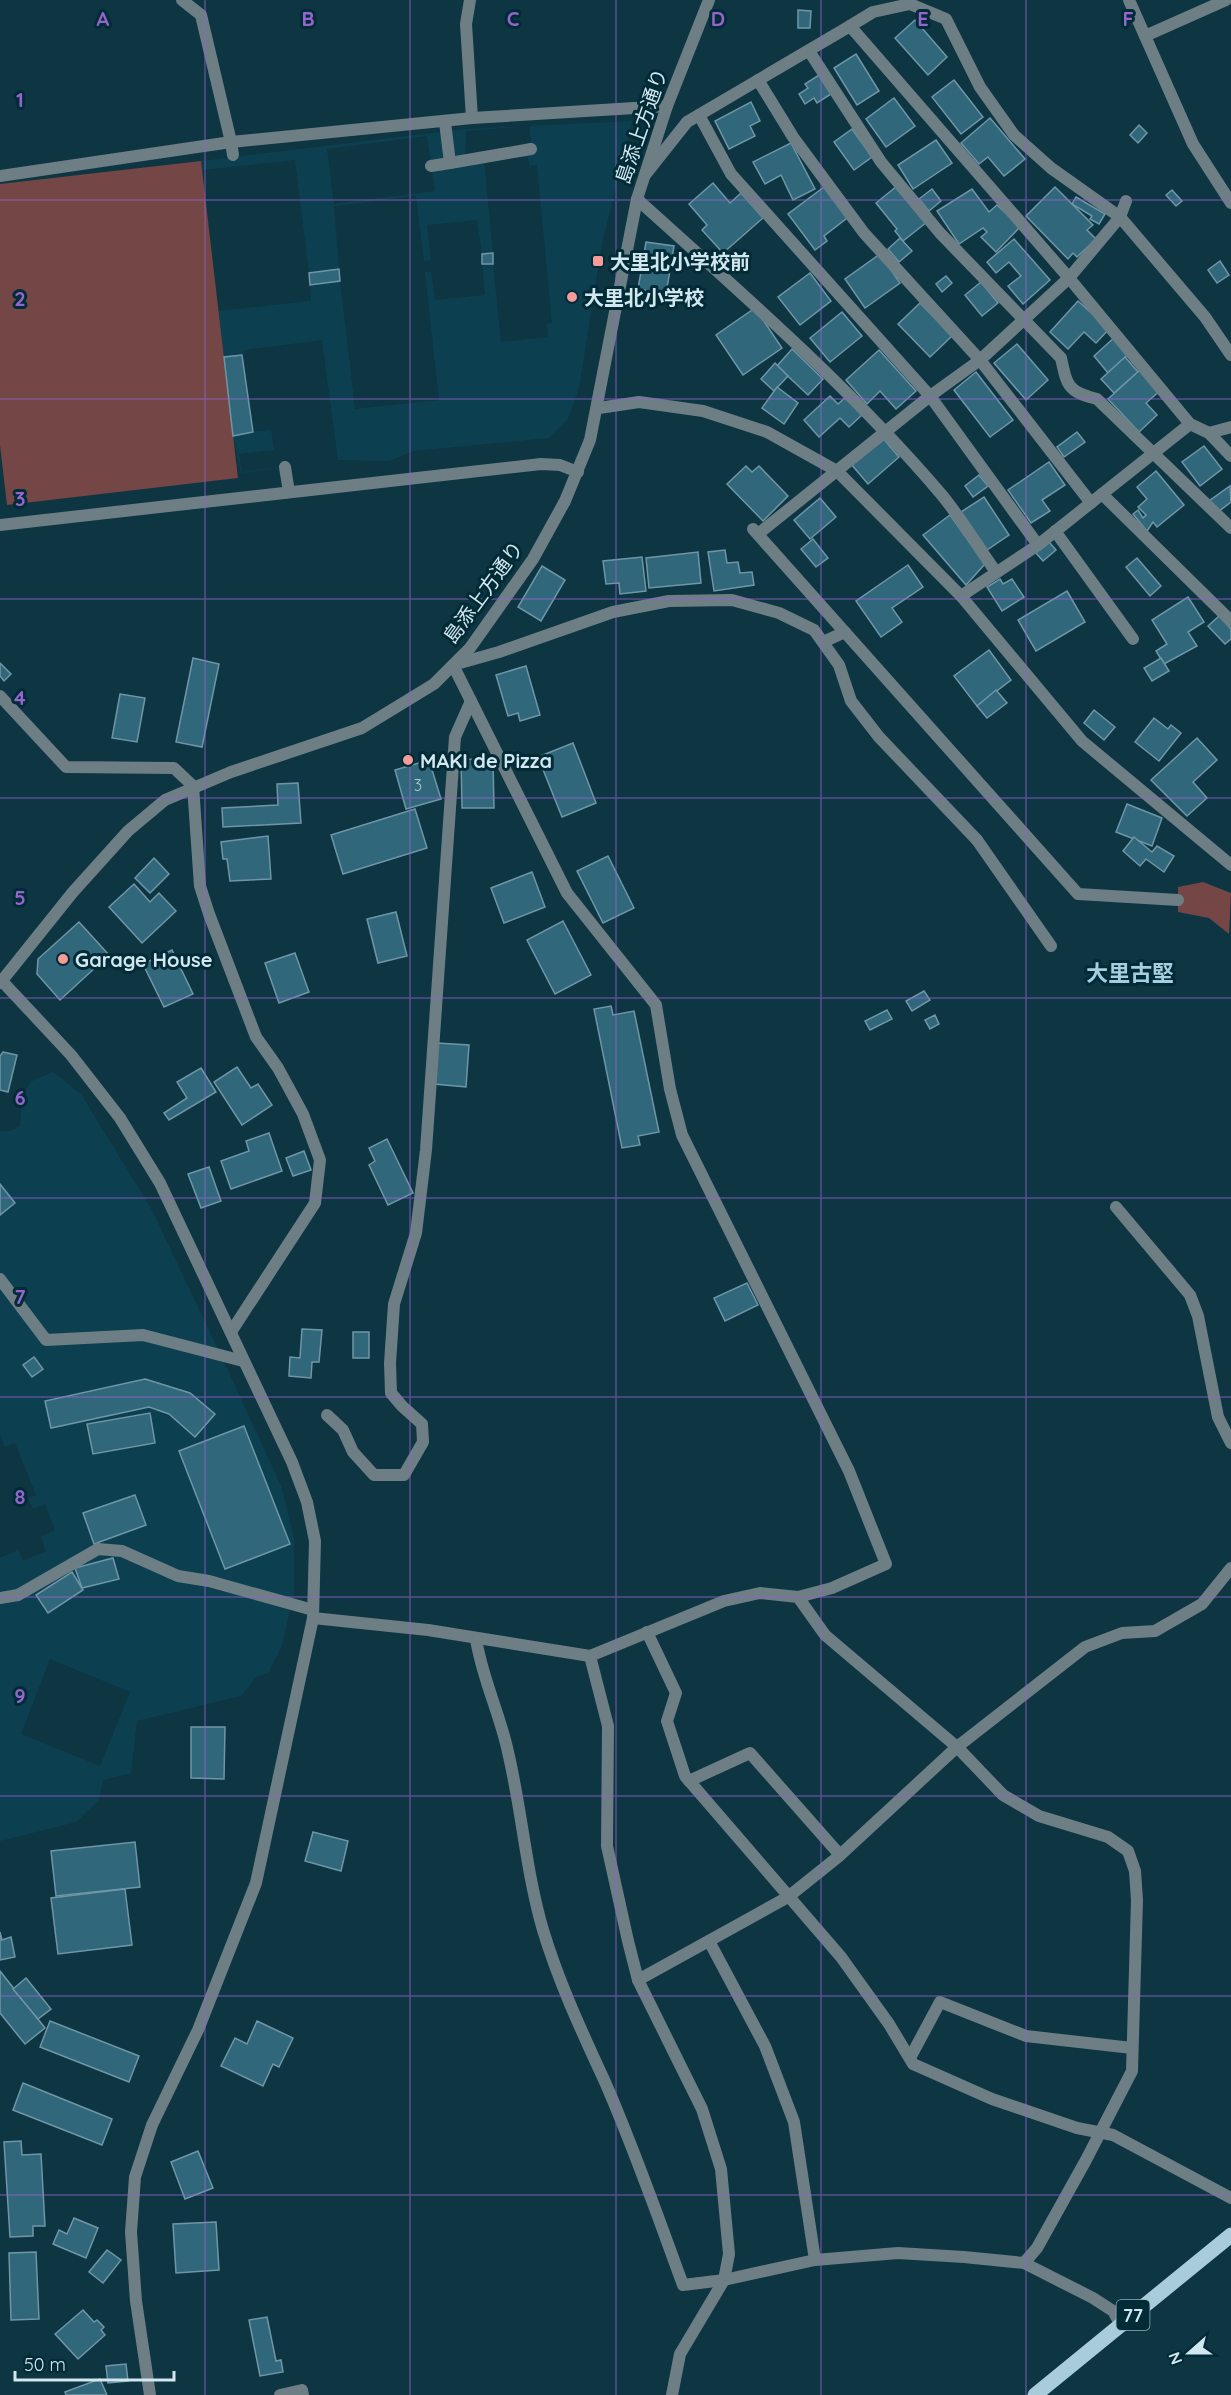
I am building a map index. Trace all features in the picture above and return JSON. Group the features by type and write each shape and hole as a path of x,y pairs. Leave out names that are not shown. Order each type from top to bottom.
{"main road":[{"name":"77","path":"1035,2395 1231,2235"}],"street":[{"path":"182,0 201,15 232,149"},
{"path":"470,0 466,24 472,118"},
{"name":"島添上方通り","path":"1,982 73,892 128,831 165,800 193,786 362,728 434,684 470,648 533,559 565,501 591,440 599,408 637,199 667,106 709,0"},
{"path":"1129,0 1193,144 1231,203"},
{"path":"1145,36 1226,0"},
{"path":"644,176 687,122 873,12 910,4 946,19 980,87 1014,135 1051,168 1120,217 1205,317 1231,355"},
{"path":"850,26 1069,278 1190,424 1209,433 1231,456"},
{"path":"809,51 881,162 940,233 1061,358 1066,383 1077,394 1096,399 1231,528"},
{"path":"758,80 793,136 864,234 980,360 1091,503"},
{"path":"0,176 472,118 667,106"},
{"path":"699,115 731,174 930,396 1038,545"},
{"path":"445,122 450,163"},
{"path":"431,166 531,149"},
{"path":"637,199 805,351 885,432 943,496 996,572"},
{"path":"1126,201 1120,217 1069,278 980,360 756,531 1078,894 1178,900"},
{"path":"599,408 639,402 703,411 766,432 837,471 961,596 1082,741 1231,865"},
{"path":"961,596 1038,545 1190,424"},
{"path":"1209,433 1231,427"},
{"path":"0,525 541,464 560,465 578,472"},
{"path":"285,467 289,492"},
{"path":"1102,494 1231,621"},
{"path":"1055,531 1133,639"},
{"path":"0,1598 18,1595 98,1549 122,1551 178,1576 209,1581 313,1614 476,1639 536,1645 590,1656 724,1600 760,1593 798,1597 832,1588 886,1564 849,1471 682,1135 670,1089 656,1005 567,893 453,665 499,652 613,612 669,601 732,600 779,613 814,630 839,665 851,701 879,737 977,840 1051,946"},
{"path":"823,642 845,632"},
{"path":"0,696 66,767 174,768 193,786 200,885 209,914 256,1037 278,1068 303,1114 320,1160 315,1203 231,1332"},
{"path":"327,1415 343,1430 353,1452 374,1474 404,1475 423,1442 422,1424 391,1393 390,1363 394,1304 416,1233 426,1150 455,737 471,701"},
{"path":"1,982 71,1055 120,1118 160,1183 292,1462 307,1502 315,1541 313,1614 256,1883 198,2030 152,2125 135,2177 131,2244 136,2301 150,2395"},
{"path":"1116,1208 1190,1295 1198,1316 1218,1417 1231,1443"},
{"path":"0,1279 46,1340 143,1335 243,1361"},
{"path":"638,1980 788,1897 840,1855 957,1747 1085,1647 1122,1633 1155,1631 1202,1604 1231,1568"},
{"path":"798,1597 825,1635 957,1747 1003,1795 1039,1816 1108,1836 1128,1851 1135,1871 1137,1900 1132,2071 1037,2248 1024,2263"},
{"path":"647,1632 676,1694 667,1721 689,1781 841,1957 913,2064 992,2099 1099,2133 1113,2134 1231,2198"},
{"path":"476,1639 480,1661 508,1749 518,1796 523,1842 543,1930 572,2014 605,2082 683,2285 724,2280 814,2260 898,2253 1024,2263 1093,2298 1113,2311 1121,2325"},
{"path":"590,1656 608,1726 607,1846 638,1980 702,2109 721,2169 729,2254 724,2280 680,2354 672,2395"},
{"path":"689,1781 750,1753 840,1855"},
{"path":"709,1941 765,2046 794,2122 814,2260"},
{"path":"910,2058 939,2002 1026,2036 1132,2048"},
{"path":"279,2395 302,2390 303,2395"}],"shaded area":[{"name":"大里北小学校","path":"632,121 602,244 579,388 568,419 549,438 413,451 389,461 338,460 241,473 233,436 218,311 311,301 310,285 340,281 355,409 439,400 425,272 431,272 435,300 485,295 482,264 493,264 501,342 548,337 547,324 552,323 537,165 529,166 528,157 484,161 493,253 482,254 477,220 427,225 431,260 424,261 416,196 334,206 339,269 309,273 295,160 202,170 201,161 465,129","holes":["530,126 531,148 465,159 466,131","427,136 435,191 334,204 327,149","322,340 338,460 242,472 239,454 274,450 271,430 234,436 224,357 242,355 245,350"]},
{"path":"201,161 238,478 7,505 0,445 0,184"},
{"path":"1203,882 1231,893 1229,934 1209,918 1178,912 1178,887"},
{"path":"53,1072 81,1094 152,1210 282,1488 294,1539 294,1592 282,1645 268,1673 256,1677 241,1696 137,1721 131,1773 103,1780 99,1800 76,1822 0,1841 0,1558 18,1550 23,1561 46,1551 41,1537 55,1530 45,1504 33,1509 28,1498 36,1495 15,1443 5,1447 0,1435 0,1215 15,1203 0,1184 0,1131 10,1131 20,1126 22,1095 32,1081","holes":["145,1379 195,1437 169,1414 149,1407 51,1427 45,1400","149,1413 155,1443 93,1454 87,1424","244,1426 290,1543 225,1569 179,1451","135,1495 146,1525 94,1544 83,1514","75,1568 118,1579 82,1588","72,1573 83,1591 47,1613 36,1595","50,1659 130,1692 100,1766 21,1734"]}],"building":[{"path":"798,10 811,11 810,28 798,28"},
{"path":"915,20 947,57 928,75 895,38"},
{"path":"856,54 879,91 857,105 834,68"},
{"path":"819,75 831,94 817,103 814,98 805,104 799,94 808,88 805,84"},
{"path":"954,80 983,117 961,134 932,97"},
{"path":"894,98 915,126 886,147 866,119"},
{"path":"751,102 760,121 750,126 755,136 729,149 715,121"},
{"path":"990,118 1025,159 1004,176 988,157 979,164 961,143"},
{"path":"1139,125 1147,133 1138,143 1130,135"},
{"path":"852,129 872,157 854,170 834,142"},
{"path":"936,140 952,163 913,189 898,165"},
{"path":"791,143 815,189 793,200 781,175 765,184 753,162"},
{"path":"713,183 730,203 741,193 763,218 723,253 702,230 707,225 689,204"},
{"path":"897,186 927,222 903,241 895,231 897,229 876,203"},
{"path":"824,187 847,218 824,236 827,241 815,250 788,214"},
{"path":"1055,187 1093,225 1087,230 1096,239 1077,257 1073,253 1068,259 1026,216"},
{"path":"932,189 941,201 929,211 919,199"},
{"path":"972,189 989,212 997,205 1020,227 996,252 981,237 987,232 983,228 959,244 937,211"},
{"path":"1172,190 1182,201 1176,206 1166,195"},
{"path":"1076,197 1105,214 1099,224 1090,219 1092,216 1072,204"},
{"path":"900,238 912,251 899,262 888,249"},
{"path":"1014,239 1050,280 1023,304 1008,286 1021,276 1009,262 996,273 987,262"},
{"path":"646,242 674,246 666,294 638,289"},
{"path":"493,253 493,264 482,264 482,254"},
{"path":"880,254 900,283 865,308 845,279"},
{"path":"1220,261 1229,275 1217,283 1208,270"},
{"path":"339,269 340,281 310,285 309,273"},
{"path":"810,273 831,301 800,325 778,297"},
{"path":"946,276 952,283 942,292 936,284"},
{"path":"981,282 998,303 982,316 965,295"},
{"path":"1078,301 1109,329 1096,343 1084,332 1068,349 1050,332"},
{"path":"920,303 952,336 930,357 898,324"},
{"path":"755,308 782,348 743,375 716,335"},
{"path":"842,312 862,336 830,362 810,338"},
{"path":"1116,336 1130,353 1108,373 1094,356"},
{"path":"1017,344 1048,380 1026,400 994,363"},
{"path":"792,349 823,379 808,395 777,366"},
{"path":"879,350 916,391 896,409 880,391 867,404 846,380"},
{"path":"242,355 253,432 233,436 224,357"},
{"path":"1125,357 1138,372 1114,393 1101,379"},
{"path":"775,363 788,376 774,391 761,379"},
{"path":"1141,369 1161,390 1146,403 1157,415 1139,432 1108,399"},
{"path":"976,372 1013,420 990,437 954,390"},
{"path":"777,387 798,403 784,424 762,408"},
{"path":"830,396 838,404 846,397 862,415 849,427 840,418 819,437 804,420"},
{"path":"1077,432 1085,442 1064,457 1057,447"},
{"path":"882,437 899,457 868,484 851,464"},
{"path":"1204,446 1222,469 1200,486 1182,462"},
{"path":"1049,462 1065,485 1042,500 1050,511 1031,523 1008,490"},
{"path":"746,466 752,472 759,466 788,496 763,521 727,484"},
{"path":"1156,471 1184,505 1157,527 1153,522 1147,531 1133,514 1138,510 1143,518 1146,515 1138,507 1147,499 1137,487"},
{"path":"979,475 988,486 973,497 965,486"},
{"path":"1230,486 1231,502 1218,512 1209,501"},
{"path":"984,497 1009,535 987,550 961,512"},
{"path":"820,498 836,517 810,539 794,520"},
{"path":"950,515 985,564 966,585 923,535"},
{"path":"813,539 828,558 816,567 801,549"},
{"path":"1049,542 1056,550 1043,561 1036,553"},
{"path":"725,550 727,563 738,562 740,573 752,572 754,585 714,591 708,552"},
{"path":"698,552 701,583 649,588 646,558"},
{"path":"642,557 646,591 620,594 619,583 606,584 603,561"},
{"path":"1137,558 1161,586 1150,596 1126,567"},
{"path":"908,565 923,587 892,608 902,622 881,637 856,601"},
{"path":"542,566 565,580 541,621 518,607"},
{"path":"1000,579 1003,584 1012,579 1024,597 1002,611 987,587"},
{"path":"1067,591 1085,622 1036,651 1018,620"},
{"path":"1188,597 1204,622 1188,632 1197,646 1164,664 1156,651 1167,644 1152,620"},
{"path":"1219,616 1231,629 1231,639 1225,644 1208,626"},
{"path":"989,650 1011,680 977,706 954,676"},
{"path":"193,658 219,664 202,747 176,742"},
{"path":"1161,658 1169,671 1152,681 1144,668"},
{"path":"0,663 11,674 4,681 0,676"},
{"path":"526,666 540,715 520,721 518,713 508,716 496,675"},
{"path":"996,690 1007,703 987,718 977,706"},
{"path":"120,694 145,698 137,742 112,738"},
{"path":"1094,710 1115,727 1104,740 1084,723"},
{"path":"1154,718 1168,729 1171,725 1181,733 1159,761 1135,742"},
{"path":"1197,738 1217,760 1193,782 1207,798 1187,816 1151,780"},
{"path":"573,743 596,803 562,817 538,757"},
{"path":"461,759 493,760 494,808 462,808"},
{"path":"429,760 441,799 406,809 395,770"},
{"path":"298,783 301,823 223,827 222,808 278,805 277,784"},
{"path":"1127,804 1162,818 1152,846 1116,832"},
{"path":"415,809 427,848 343,874 331,835"},
{"path":"268,836 271,879 230,881 227,859 223,859 221,842"},
{"path":"1134,837 1152,852 1157,846 1174,856 1164,872 1146,859 1140,866 1123,851"},
{"path":"608,856 634,908 603,923 577,871"},
{"path":"154,858 169,874 150,893 135,878"},
{"path":"532,872 545,907 504,923 491,888"},
{"path":"134,884 150,902 159,893 176,911 142,943 109,907"},
{"path":"396,912 407,956 378,963 367,919"},
{"path":"563,921 591,975 555,994 527,940"},
{"path":"79,922 109,955 60,1000 37,974 38,959"},
{"path":"172,950 193,994 164,1007 143,964"},
{"path":"295,953 309,992 279,1003 265,963"},
{"path":"924,991 930,1000 912,1011 906,1001"},
{"path":"611,1006 613,1015 634,1011 659,1132 638,1136 640,1145 622,1148 594,1009"},
{"path":"887,1010 892,1019 870,1030 865,1021"},
{"path":"935,1015 939,1024 930,1029 925,1020"},
{"path":"437,1043 469,1045 466,1087 434,1084"},
{"path":"3,1052 17,1055 8,1092 0,1090 0,1056"},
{"path":"237,1067 251,1088 258,1084 272,1105 242,1125 214,1082"},
{"path":"201,1068 216,1092 169,1120 164,1113 187,1098 177,1082"},
{"path":"269,1133 282,1171 231,1189 221,1161 249,1151 246,1141"},
{"path":"387,1139 413,1193 388,1205 369,1165 375,1161 369,1148"},
{"path":"304,1151 311,1170 293,1176 286,1158"},
{"path":"209,1167 221,1201 201,1208 188,1174"},
{"path":"0,1184 15,1203 0,1215"},
{"path":"747,1283 758,1305 725,1321 714,1298"},
{"path":"302,1329 322,1330 319,1362 312,1362 311,1378 289,1376 290,1357 300,1358"},
{"path":"353,1332 369,1332 369,1358 353,1358"},
{"path":"34,1357 43,1369 32,1377 23,1365"},
{"path":"145,1379 190,1393 215,1414 195,1437 169,1414 149,1407 51,1428 45,1401"},
{"path":"150,1413 155,1443 93,1454 87,1424"},
{"path":"244,1426 290,1544 225,1569 179,1451"},
{"path":"135,1495 146,1525 94,1544 83,1513"},
{"path":"113,1558 119,1579 82,1588 75,1568"},
{"path":"72,1572 83,1590 48,1613 36,1595"},
{"path":"191,1727 225,1727 224,1779 191,1778"},
{"path":"313,1832 348,1841 341,1871 305,1861"},
{"path":"135,1842 140,1887 56,1896 51,1851"},
{"path":"125,1889 132,1945 58,1954 51,1898"},
{"path":"0,1932 2,1940 11,1937 15,1957 0,1960"},
{"path":"0,1971 45,2028 25,2044 0,2013"},
{"path":"26,1978 51,2009 38,2019 13,1989"},
{"path":"50,2021 139,2056 129,2082 40,2047"},
{"path":"257,2021 293,2038 279,2067 273,2064 263,2086 221,2066 235,2038 247,2044"},
{"path":"23,2083 112,2119 102,2145 13,2110"},
{"path":"21,2141 22,2155 41,2154 45,2226 33,2226 33,2236 10,2237 4,2142"},
{"path":"198,2151 213,2188 185,2199 171,2162"},
{"path":"74,2218 98,2228 86,2258 53,2244 59,2230 67,2234"},
{"path":"216,2222 219,2270 176,2273 173,2224"},
{"path":"107,2250 121,2260 103,2283 89,2272"},
{"path":"36,2252 39,2319 11,2320 9,2253"},
{"path":"83,2310 94,2322 97,2320 104,2327 101,2330 105,2335 78,2359 55,2334"},
{"path":"267,2317 276,2361 281,2360 283,2372 260,2376 249,2320"},
{"path":"126,2364 128,2381 108,2383 106,2366"},
{"path":"100,2379 107,2395 66,2395 65,2392"}],"place":[{"name":"大里北小学校前","path":"598,261"},
{"name":"大里北小学校","path":"572,297"},
{"name":"MAKI de Pizza","path":"408,760"},
{"name":"Garage House","path":"63,959"}],"district":[{"name":"大里古堅","path":"1130,973"}]}
